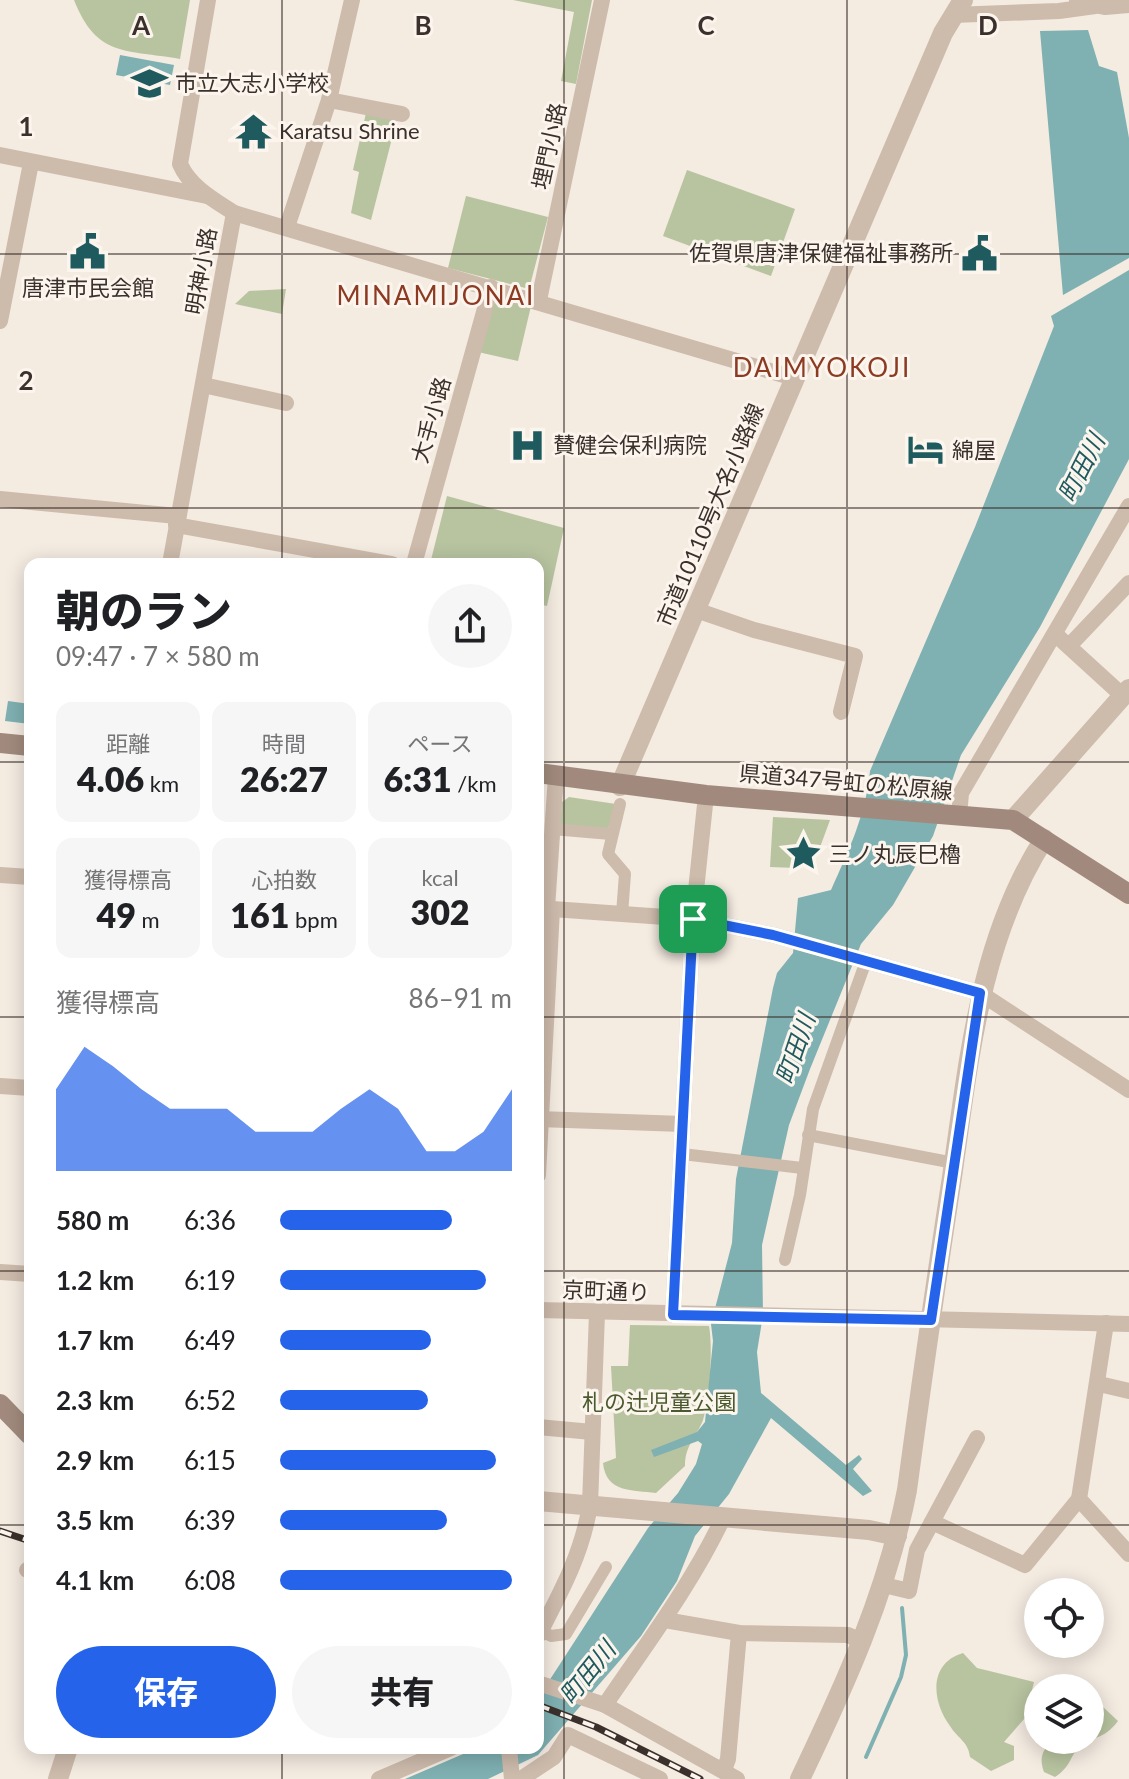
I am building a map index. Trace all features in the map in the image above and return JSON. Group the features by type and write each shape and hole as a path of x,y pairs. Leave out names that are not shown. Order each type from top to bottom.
{"main road":[{"path":"0,743 24,745"},
{"name":"県道347号虹の松原線","path":"547,774 620,795 706,795 1013,820 1129,894"},
{"path":"0,1404 24,1429"}],"street":[{"name":"明神小路","path":"171,558 234,213 207,196 184,173 180,164 208,0"},
{"path":"287,227 329,100 352,0"},
{"name":"埋門小路","path":"539,300 602,0"},
{"path":"1079,0 1105,5"},
{"path":"958,8 1059,11 1129,3"},
{"name":"市道10110号大名小路線","path":"620,795 794,378 958,8"},
{"path":"329,100 402,114"},
{"path":"0,155 207,196"},
{"path":"0,321 31,163"},
{"path":"234,213 539,300 794,378"},
{"name":"大手小路","path":"416,558 491,287"},
{"path":"203,385 286,403"},
{"path":"0,499 176,520 363,558"},
{"path":"954,815 961,793 1127,515"},
{"path":"1069,646 1129,583"},
{"path":"696,610 754,630 855,656 841,712"},
{"path":"1013,820 1126,693 1055,634"},
{"path":"544,978 552,829 547,774"},
{"path":"620,795 608,854 625,874 622,914"},
{"path":"673,1315 693,919 706,795"},
{"path":"552,829 611,834"},
{"path":"801,1779 863,1642 884,1585 897,1536 980,993 996,941 1027,865 1044,839"},
{"path":"0,875 24,877"},
{"path":"546,908 693,919 773,935 980,993 1129,1090"},
{"path":"785,1260 800,1195 813,1109 866,961"},
{"path":"0,1086 24,1088"},
{"path":"544,1119 683,1124"},
{"path":"808,1135 954,1163"},
{"path":"682,1154 737,1158 802,1168"},
{"path":"0,1272 24,1274"},
{"name":"京町通り","path":"544,1310 1129,1324"},
{"path":"544,1624 579,1556 590,1505 597,1313"},
{"path":"932,1522 1025,1565 1079,1499 1106,1323"},
{"path":"1099,1384 1129,1391"},
{"path":"544,1428 592,1432"},
{"path":"884,1585 909,1591 917,1550 977,1438"},
{"path":"1079,1499 1129,1554"},
{"path":"544,1501 719,1515 869,1530 897,1536"},
{"path":"603,1705 665,1620 706,1554 719,1515"},
{"path":"544,1635 566,1634 606,1567"},
{"path":"665,1620 739,1633 848,1635 863,1642"},
{"path":"730,1775 728,1759 739,1633"},
{"path":"544,1685 603,1705 730,1775"},
{"path":"521,1779 554,1757 568,1735 660,1779"},
{"path":"58,1779 66,1754"},
{"path":"379,1779 437,1754"},
{"path":"510,1754 512,1779"}],"green space":[{"path":"74,0 190,0 180,59 128,51 103,42 83,19"},
{"path":"513,0 592,0 576,84 561,81 574,12"},
{"path":"366,113 397,119 371,220 351,213 359,172 353,170"},
{"path":"687,170 795,209 771,276 663,236"},
{"path":"466,196 548,217 529,289 448,268"},
{"path":"286,289 282,314 235,304 249,291"},
{"path":"502,299 531,306 518,361 478,352 489,307"},
{"path":"447,496 564,528 547,606 544,605 544,558 432,558"},
{"path":"569,797 616,804 608,829 560,826 562,802"},
{"path":"773,817 830,820 819,850 797,855 796,868 770,867"},
{"name":"札の辻児童公園","path":"630,1325 709,1326 710,1373 703,1420 689,1447 685,1466 656,1493 615,1485 605,1473 603,1463 616,1458 611,1366 628,1366"},
{"path":"963,1653 977,1668 1024,1680 1024,1719 1004,1742 1014,1746 1014,1760 991,1771 970,1757 967,1747 950,1726 939,1705 939,1674 952,1658"},
{"path":"1104,1708 1118,1721 1104,1734"},
{"path":"1043,1754 1073,1754 1065,1769 1055,1777 1044,1772"}],"water":[{"path":"1088,30 1099,66 1117,72 1129,138 1129,258 1063,295 1040,31"},
{"path":"120,55 174,65 170,85 116,75"},
{"name":"町田川","path":"1129,270 1129,459 1040,627 961,755 933,836 893,905 861,944 789,1125 762,1245 763,1315 757,1352 761,1393 846,1465 859,1455 862,1459 853,1469 872,1491 863,1496 771,1418 729,1494 695,1536 677,1581 641,1636 544,1748 544,1689 648,1528 678,1493 696,1464 702,1444 698,1441 654,1457 651,1450 697,1432 705,1422 713,1341 711,1324 732,1243 736,1179 773,988 777,973 793,953 798,898 831,890 844,861 861,817 870,771 975,527 1054,326 1051,316"},
{"path":"8,701 24,703 24,723 5,721"},
{"path":"463,1754 539,1754 488,1779 405,1779"}],"waterway":[{"path":"866,1757 901,1677 906,1655 902,1608"}],"railway":[{"path":"0,1531 24,1539"},
{"path":"544,1707 596,1727 700,1779"}],"place":[{"name":"市立大志小学校","path":"149,83"},
{"name":"Karatsu Shrine","path":"253,131"},
{"name":"唐津市民会館","path":"88,252"},
{"name":"佐賀県唐津保健福祉事務所","path":"979,253"},
{"name":"賛健会保利病院","path":"527,445"},
{"name":"綿屋","path":"926,450"},
{"name":"三ノ丸辰巳櫓","path":"803,854"}],"district":[{"name":"MINAMIJONAI","path":"436,296"},
{"name":"DAIMYOKOJI","path":"822,368"}],"route":[{"path":"693,919 773,935 980,993 931,1320 673,1315 693,919"}]}
